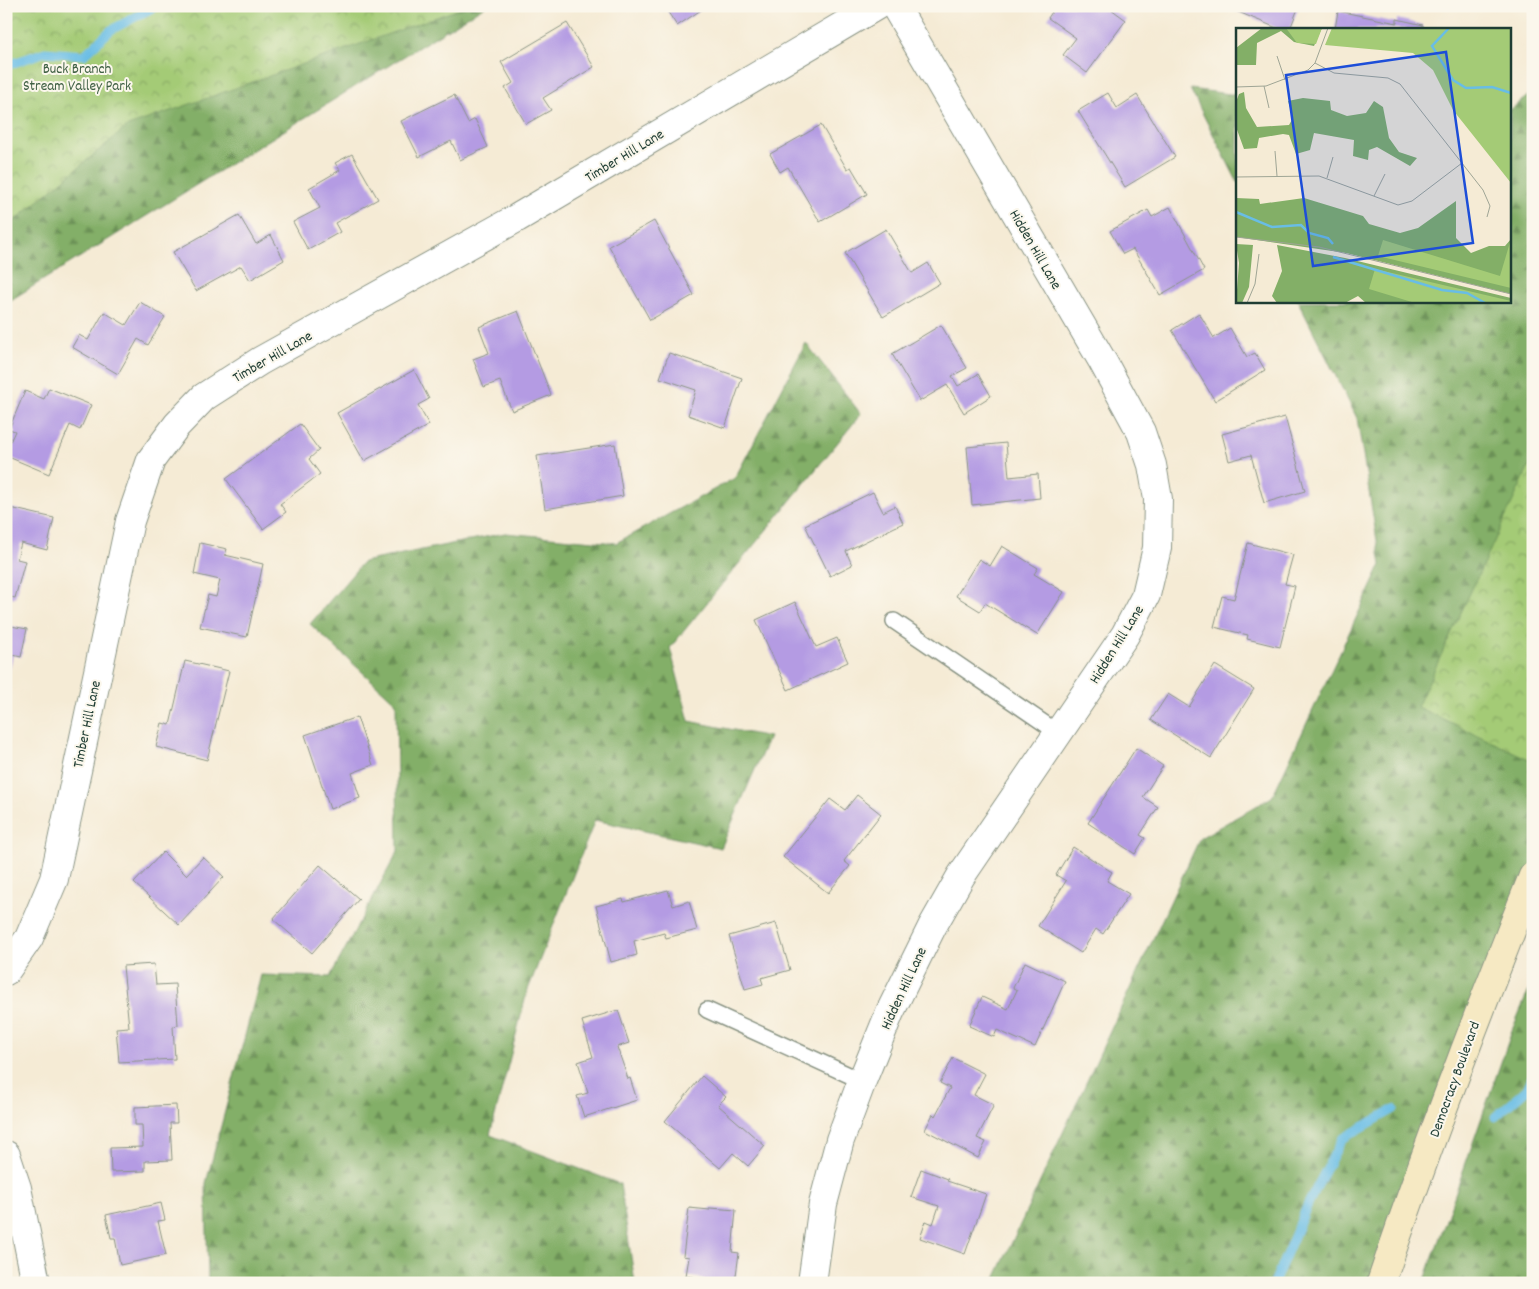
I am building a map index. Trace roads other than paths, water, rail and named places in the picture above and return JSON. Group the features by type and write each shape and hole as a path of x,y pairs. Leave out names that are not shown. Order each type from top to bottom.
{"main road":[{"name":"Democracy Boulevard","path":"1381,1283 1478,1015 1533,876"}],"street":[{"name":"Timber Hill Lane","path":"6,971 29,938 54,879 130,521 151,460 177,426 204,397 260,362 517,218 876,6"},
{"name":"Hidden Hill Lane","path":"812,1283 823,1204 840,1140 890,1012 961,876 1124,635 1146,595 1157,548 1158,499 1152,465 1141,432 1103,362 895,6"},
{"path":"6,1155 17,1188 36,1283"}],"lane":[{"path":"894,621 1057,732"},
{"path":"707,1010 862,1082"}],"waterway":[{"path":"6,68 11,64 45,52 84,55 111,30 156,6"},
{"path":"1495,1117 1527,1089 1533,1076"},
{"path":"1274,1283 1308,1204 1342,1139 1394,1109"}],"park label":[{"name":"Buck Branch Stream Valley Park","path":"77,76"}]}
